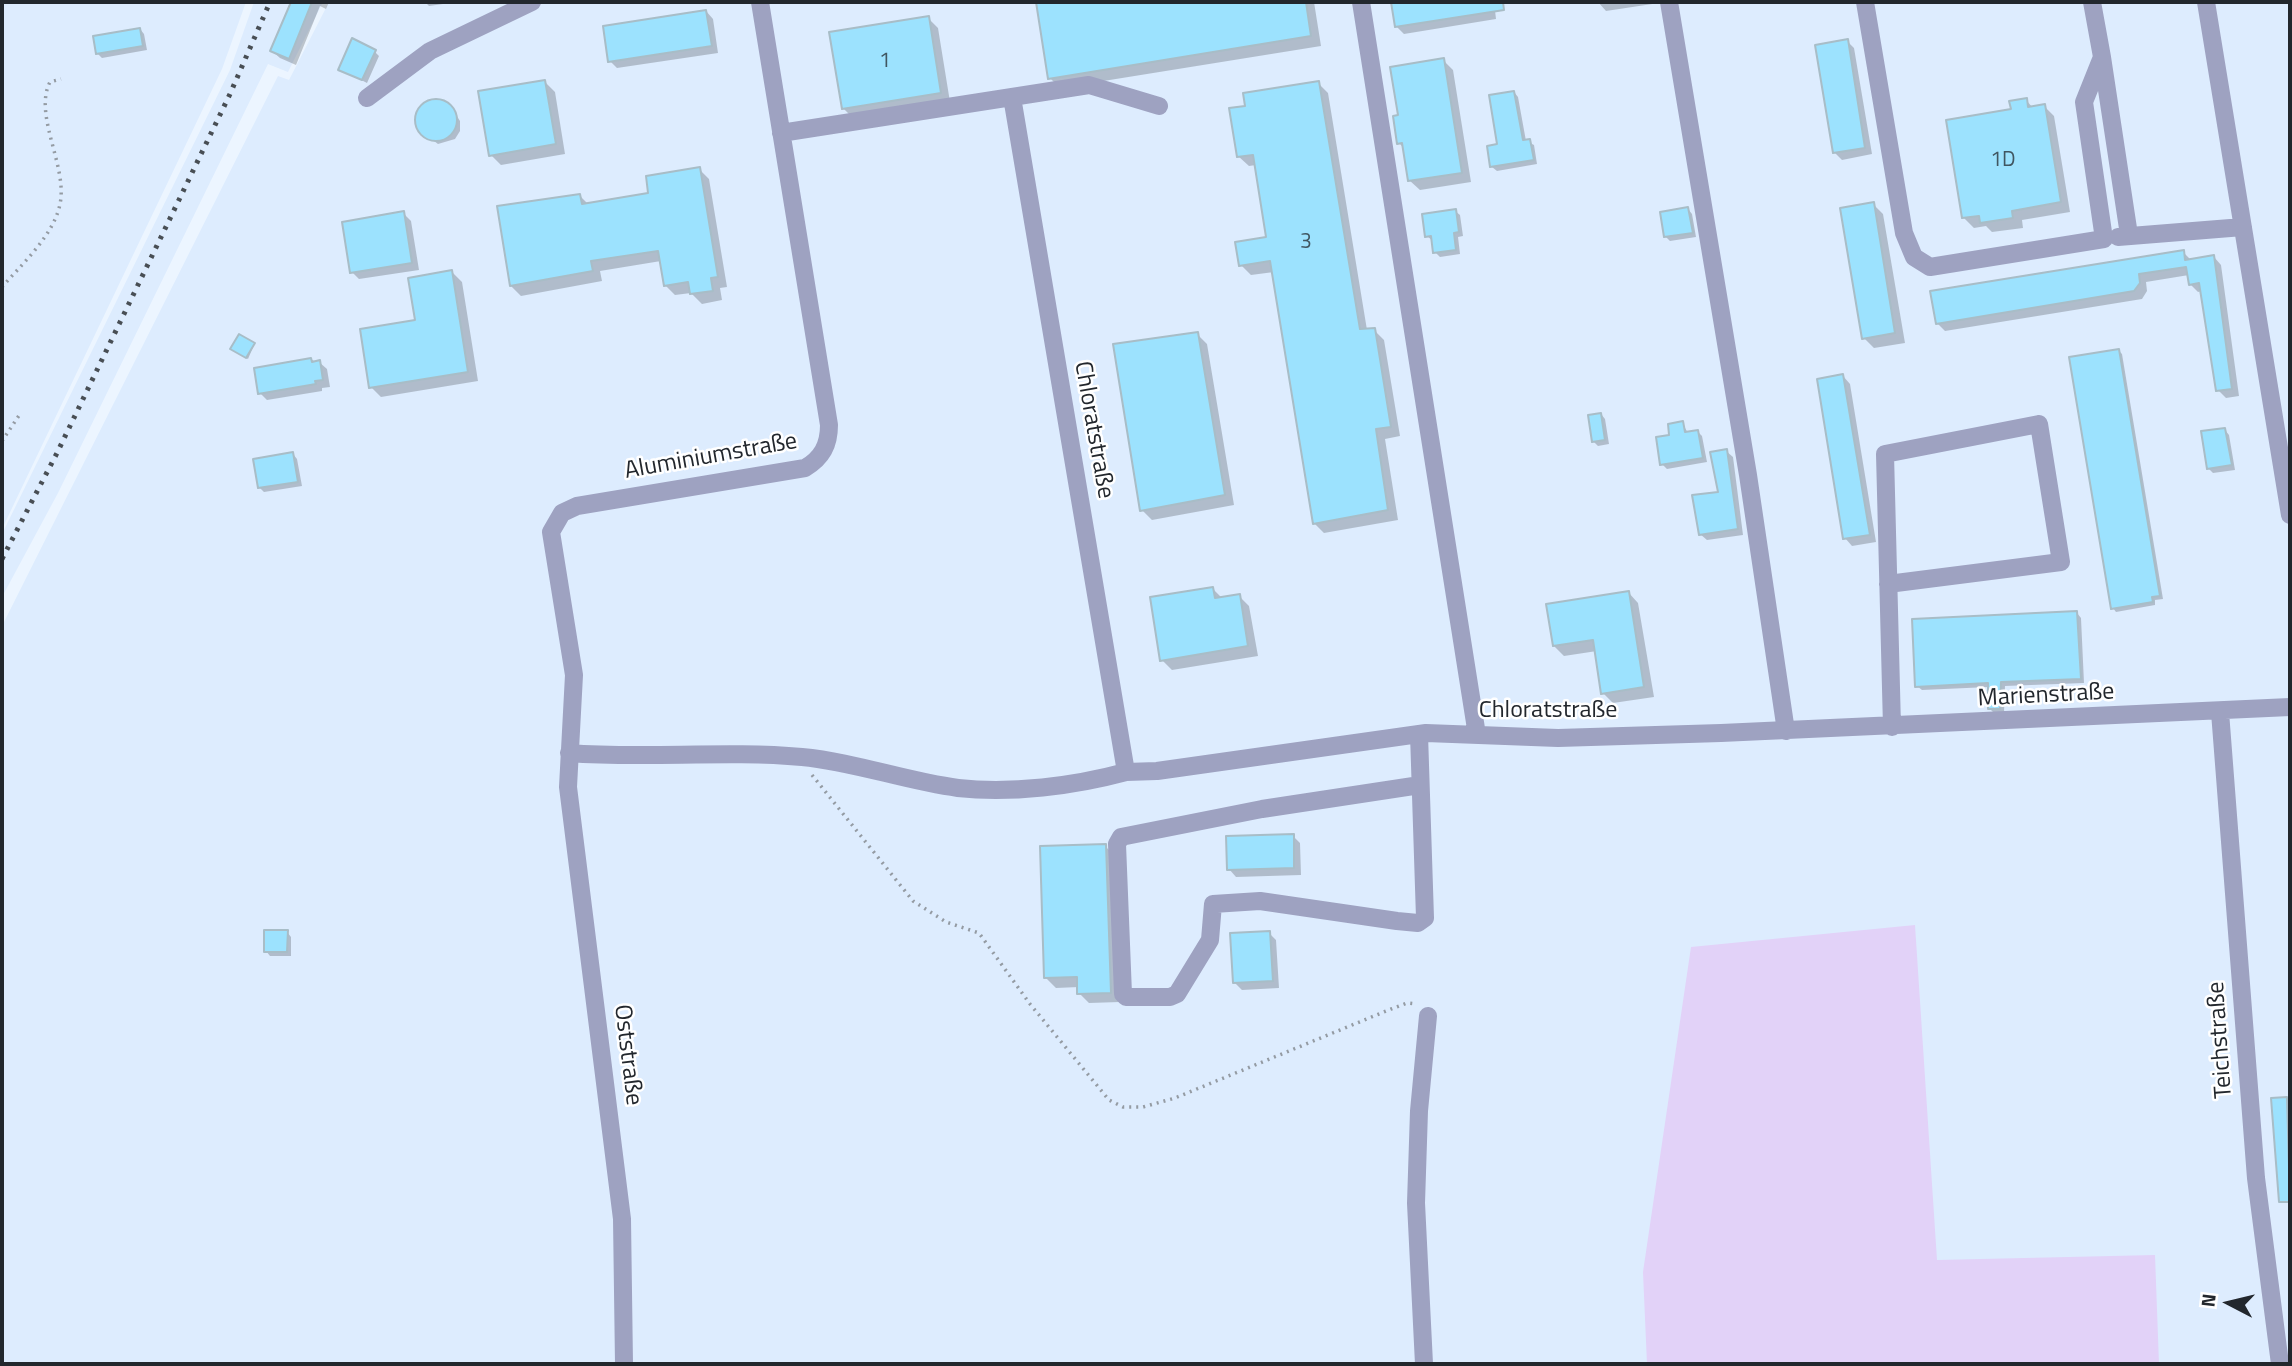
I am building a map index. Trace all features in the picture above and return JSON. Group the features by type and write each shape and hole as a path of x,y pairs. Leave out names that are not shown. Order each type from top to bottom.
{"street":[{"path":"367,98 430,51 507,11 533,2"},
{"name":"Aluminiumstraße","path":"569,753 574,675 551,539 557,519 569,509 584,505 804,468 820,456 828,442 829,425 760,2"},
{"path":"1361,2 1477,735"},
{"path":"1669,2 1748,475 1786,731"},
{"path":"1865,2 1904,233 1914,257 1930,267 2129,235 2243,228"},
{"path":"2092,2 2129,235"},
{"path":"2206,2 2290,515"},
{"path":"2102,57 2084,102 2104,239"},
{"path":"781,134 1089,85 1159,106"},
{"name":"Chloratstraße","path":"1012,97 1126,772"},
{"path":"1888,584 2062,562 2039,424 1885,454 1888,584 1892,727"},
{"name":"Marienstraße","path":"1804,730 2290,707"},
{"name":"Teichstraße","path":"2220,712 2256,1178 2280,1364"},
{"name":"Chloratstraße","path":"569,753 798,757 842,762 957,788 981,789 1055,784 1126,772 1157,771 1419,734 1558,738 1804,730"},
{"path":"1419,734 1425,918 1418,923 1398,921 1260,901 1213,904 1210,940 1177,994 1170,997 1126,997 1123,994 1117,844 1121,837 1262,809 1420,785"},
{"name":"Oststraße","path":"569,753 568,787 621,1198 624,1364"},
{"path":"1424,1364 1416,1203 1419,1111 1428,1016"}],"path":[{"path":"2,287 34,250 55,219 61,203 61,185 46,103 50,82 61,79"},
{"path":"2,441 20,414"},
{"path":"798,757 913,901 946,922 979,933 1074,1061 1109,1100 1123,1107 1143,1107 1175,1098 1407,1003 1420,1005 1428,1016"}],"shaded area":[{"path":"2,2 246,2 222,69 2,529"},
{"path":"254,2 323,2 288,72 268,64 58,493 2,597 2,534 230,70"},
{"path":"329,2 2290,2 2290,1364 2,1364 2,626 278,76 289,80"},
{"path":"1915,925 1937,1260 2155,1255 2159,1364 1647,1364 1643,1272 1691,947"}],"building":[{"path":"291,2 312,2 289,59 270,51"},
{"path":"1036,2 1306,2 1311,36 1048,79"},
{"path":"1391,2 1503,2 1504,10 1395,27"},
{"path":"706,10 712,46 608,62 603,26"},
{"path":"929,16 941,93 842,109 829,32"},
{"path":"140,28 143,46 96,54 93,36"},
{"path":"352,38 376,50 362,80 338,70"},
{"path":"1848,39 1865,148 1833,153 1815,45"},
{"path":"1444,58 1462,173 1408,181 1402,143 1397,144 1393,116 1398,115 1390,67"},
{"path":"545,80 556,144 489,156 478,91"},
{"path":"1319,81 1360,329 1375,328 1391,427 1376,429 1388,510 1313,524 1270,261 1239,266 1235,242 1266,237 1253,155 1237,157 1229,108 1245,106 1243,93"},
{"path":"1514,91 1523,140 1530,139 1534,160 1490,167 1487,146 1497,144 1489,95"},
{"path":"2027,98 2028,107 2045,104 2061,202 2012,211 2013,218 1980,223 1979,216 1962,218 1946,120 2011,109 2009,101"},
{"path":"436,99 451,105 457,120 451,135 436,141 421,135 415,120 421,105"},
{"path":"700,167 718,277 711,278 713,291 690,294 688,282 664,286 658,251 591,261 593,271 510,286 497,206 580,194 582,204 648,193 646,176"},
{"path":"1874,202 1895,333 1862,339 1840,208"},
{"path":"1688,207 1693,233 1664,237 1660,212"},
{"path":"1456,209 1459,232 1454,233 1456,250 1433,253 1431,236 1425,237 1422,214"},
{"path":"404,211 412,263 350,273 342,222"},
{"path":"2184,250 2185,260 2214,255 2232,389 2216,391 2199,283 2189,285 2186,267 2139,274 2140,283 2134,291 1936,324 1930,291"},
{"path":"452,270 468,372 369,388 360,329 415,320 408,278"},
{"path":"1198,332 1225,495 1140,511 1113,344"},
{"path":"239,334 255,343 246,358 230,349"},
{"path":"2119,349 2160,596 2152,597 2153,602 2111,609 2069,357"},
{"path":"311,358 312,362 320,360 323,380 315,381 316,384 258,394 254,368"},
{"path":"1843,374 1870,535 1843,539 1817,379"},
{"path":"1601,413 1605,440 1592,442 1588,415"},
{"path":"1683,421 1685,432 1698,430 1703,458 1660,465 1656,437 1669,435 1668,424"},
{"path":"2225,428 2232,465 2207,469 2201,431"},
{"path":"1727,449 1738,529 1699,535 1692,495 1718,492 1710,452"},
{"path":"293,452 298,482 258,488 253,459"},
{"path":"1213,587 1215,598 1240,594 1248,646 1160,661 1150,597"},
{"path":"1629,591 1644,687 1601,694 1593,640 1553,646 1546,604"},
{"path":"2077,611 2081,679 2001,682 2000,709 1988,709 1988,683 1915,687 1912,619"},
{"path":"1294,834 1294,868 1227,870 1226,836"},
{"path":"1106,844 1111,993 1077,994 1077,977 1044,978 1040,846"},
{"path":"264,930 288,930 287,952 264,952"},
{"path":"1270,931 1273,981 1233,983 1230,933"},
{"path":"2287,1097 2290,1202 2279,1202 2271,1098"}],"railway":[{"path":"2,559 57,453 230,94 270,2"}]}
